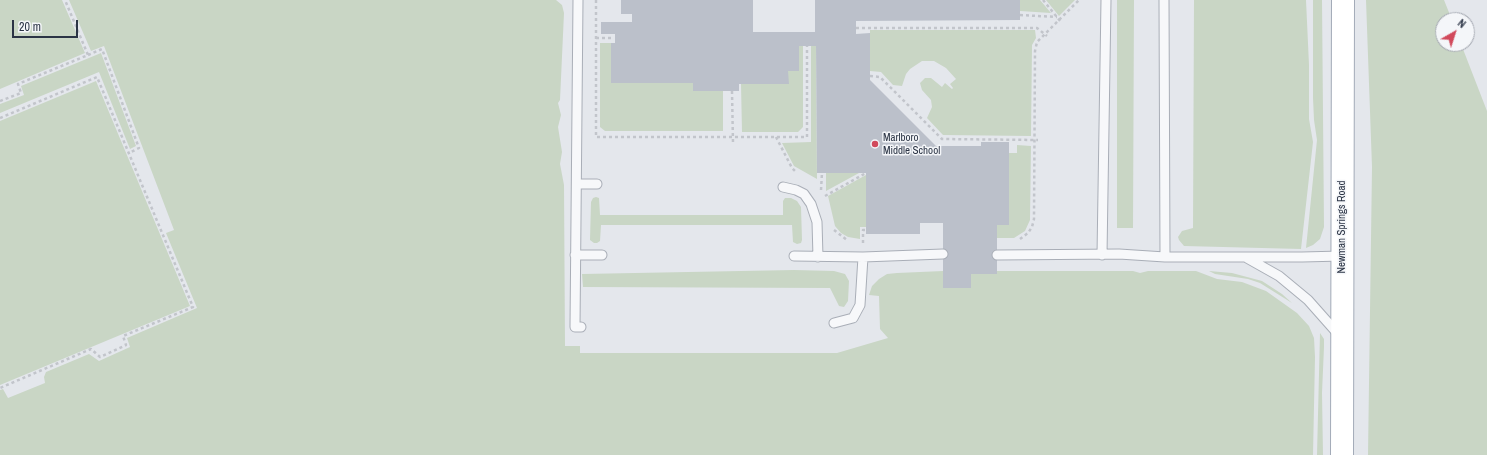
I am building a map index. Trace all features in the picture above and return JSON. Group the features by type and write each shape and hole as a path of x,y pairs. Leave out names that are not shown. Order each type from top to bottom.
{"main road":[{"name":"Newman Springs Road","path":"1342,455 1343,0"}],"lane":[{"path":"578,0 575,327 581,327"},
{"path":"1102,255 1106,0"},
{"path":"1164,0 1165,257"},
{"path":"577,184 597,184"},
{"path":"783,187 796,190 804,194 811,204 817,222 818,257"},
{"path":"794,256 863,257 943,254"},
{"path":"575,255 602,255"},
{"path":"997,255 1102,255 1165,257 1342,256"},
{"path":"834,323 853,318 860,305 863,257"},
{"path":"1245,257 1279,276 1308,300 1342,339"}],"path":[{"path":"65,0 88,55"},
{"path":"596,0 596,137 807,137 807,46"},
{"path":"1042,0 1059,19"},
{"path":"1018,240 1028,233 1032,227 1034,219 1037,140 1035,51 1037,42 1046,35 1059,19 1080,0"},
{"path":"1020,15 1059,19"},
{"path":"856,28 1037,28 1046,35"},
{"path":"596,38 614,38"},
{"path":"0,101 21,93 18,84 102,49 139,148 129,153"},
{"path":"870,76 880,77 942,139 1037,140"},
{"path":"0,118 98,77 193,307 123,336 126,345 100,357 91,350 0,388"},
{"path":"732,91 733,143"},
{"path":"776,137 792,168 796,172 802,174"},
{"path":"811,204 866,173"},
{"path":"817,184 825,196 826,202"},
{"path":"832,227 836,233 848,241"},
{"path":"855,243 863,243 863,230 866,230"}],"green space":[{"path":"0,0 62,0 85,53 0,89"},
{"path":"69,0 556,0 562,5 564,13 560,100 558,103 561,115 558,127 562,152 560,164 564,185 565,346 580,346 580,353 837,353 888,338 880,329 879,296 869,295 872,286 887,274 943,271 943,288 971,288 971,274 996,274 997,271 1133,271 1140,273 1148,271 1196,271 1217,279 1242,282 1266,291 1297,313 1309,326 1314,338 1315,357 1313,455 0,455 0,390 3,389 8,398 45,383 44,377 46,372 89,354 99,361 130,347 127,338 197,308 166,233 174,230 104,46 91,51"},
{"path":"1020,0 1040,0 1051,13 1020,11"},
{"path":"1046,0 1075,0 1059,16"},
{"path":"1117,0 1134,0 1133,228 1117,228"},
{"path":"1194,0 1306,0 1309,65 1309,119 1313,142 1301,249 1184,246 1179,240 1178,237 1182,231 1193,228"},
{"path":"1313,0 1322,0 1324,227 1320,239 1313,245 1306,248 1317,140 1313,98"},
{"path":"1366,0 1444,0 1449,12 1435,12 1435,52 1464,52 1487,111 1487,455 1368,455 1372,167"},
{"path":"870,30 1035,30 1036,38 1032,45 1031,136 943,135 927,118 932,107 931,100 922,90 920,83 925,78 931,78 942,87 945,83 952,89 953,88 950,84 956,79 946,68 934,61 922,61 910,69 906,74 902,86 893,85 881,72 870,71"},
{"path":"600,43 611,43 611,83 693,83 693,91 723,91 723,131 605,131 600,127"},
{"path":"799,46 803,46 803,127 798,132 742,132 741,84 788,84 788,71 799,71"},
{"path":"811,46 816,46 817,179 794,166 782,143 811,142"},
{"path":"101,53 136,146 130,149 99,72 0,113 0,104 24,95 21,86"},
{"path":"96,81 190,306 0,385 0,121"},
{"path":"1017,145 1031,146 1030,220 1025,231 1014,238 997,238 997,225 1009,225 1009,153 1017,153"},
{"path":"826,173 859,173 826,191"},
{"path":"866,175 867,227 860,227 860,239 848,237 841,233 835,226 828,196"},
{"path":"593,198 599,198 600,215 783,215 783,201 785,198 791,198 797,201 801,207 802,240 801,243 797,244 793,242 792,225 601,225 600,241 594,243 590,240 591,202"},
{"path":"794,270 834,271 845,274 849,281 848,301 844,307 839,306 830,288 583,287 582,274"},
{"path":"1209,271 1232,273 1262,281 1282,294 1292,303 1260,283 1248,279 1215,274"},
{"path":"1320,333 1324,339 1322,393 1323,455 1317,455"}],"building":[{"name":"Marlboro Middle School","path":"621,0 753,0 753,32 815,32 815,0 1020,0 1020,20 856,21 856,34 870,33 870,80 936,146 981,146 981,142 1009,142 1009,225 997,225 997,274 971,274 971,288 943,288 943,223 920,223 920,234 866,234 866,173 817,173 816,46 799,46 799,71 788,71 789,84 739,84 739,91 693,91 693,83 611,83 611,43 615,43 615,34 601,34 601,22 632,22 632,14 621,14"}],"place":[{"name":"Marlboro Middle School","path":"875,144"}]}
